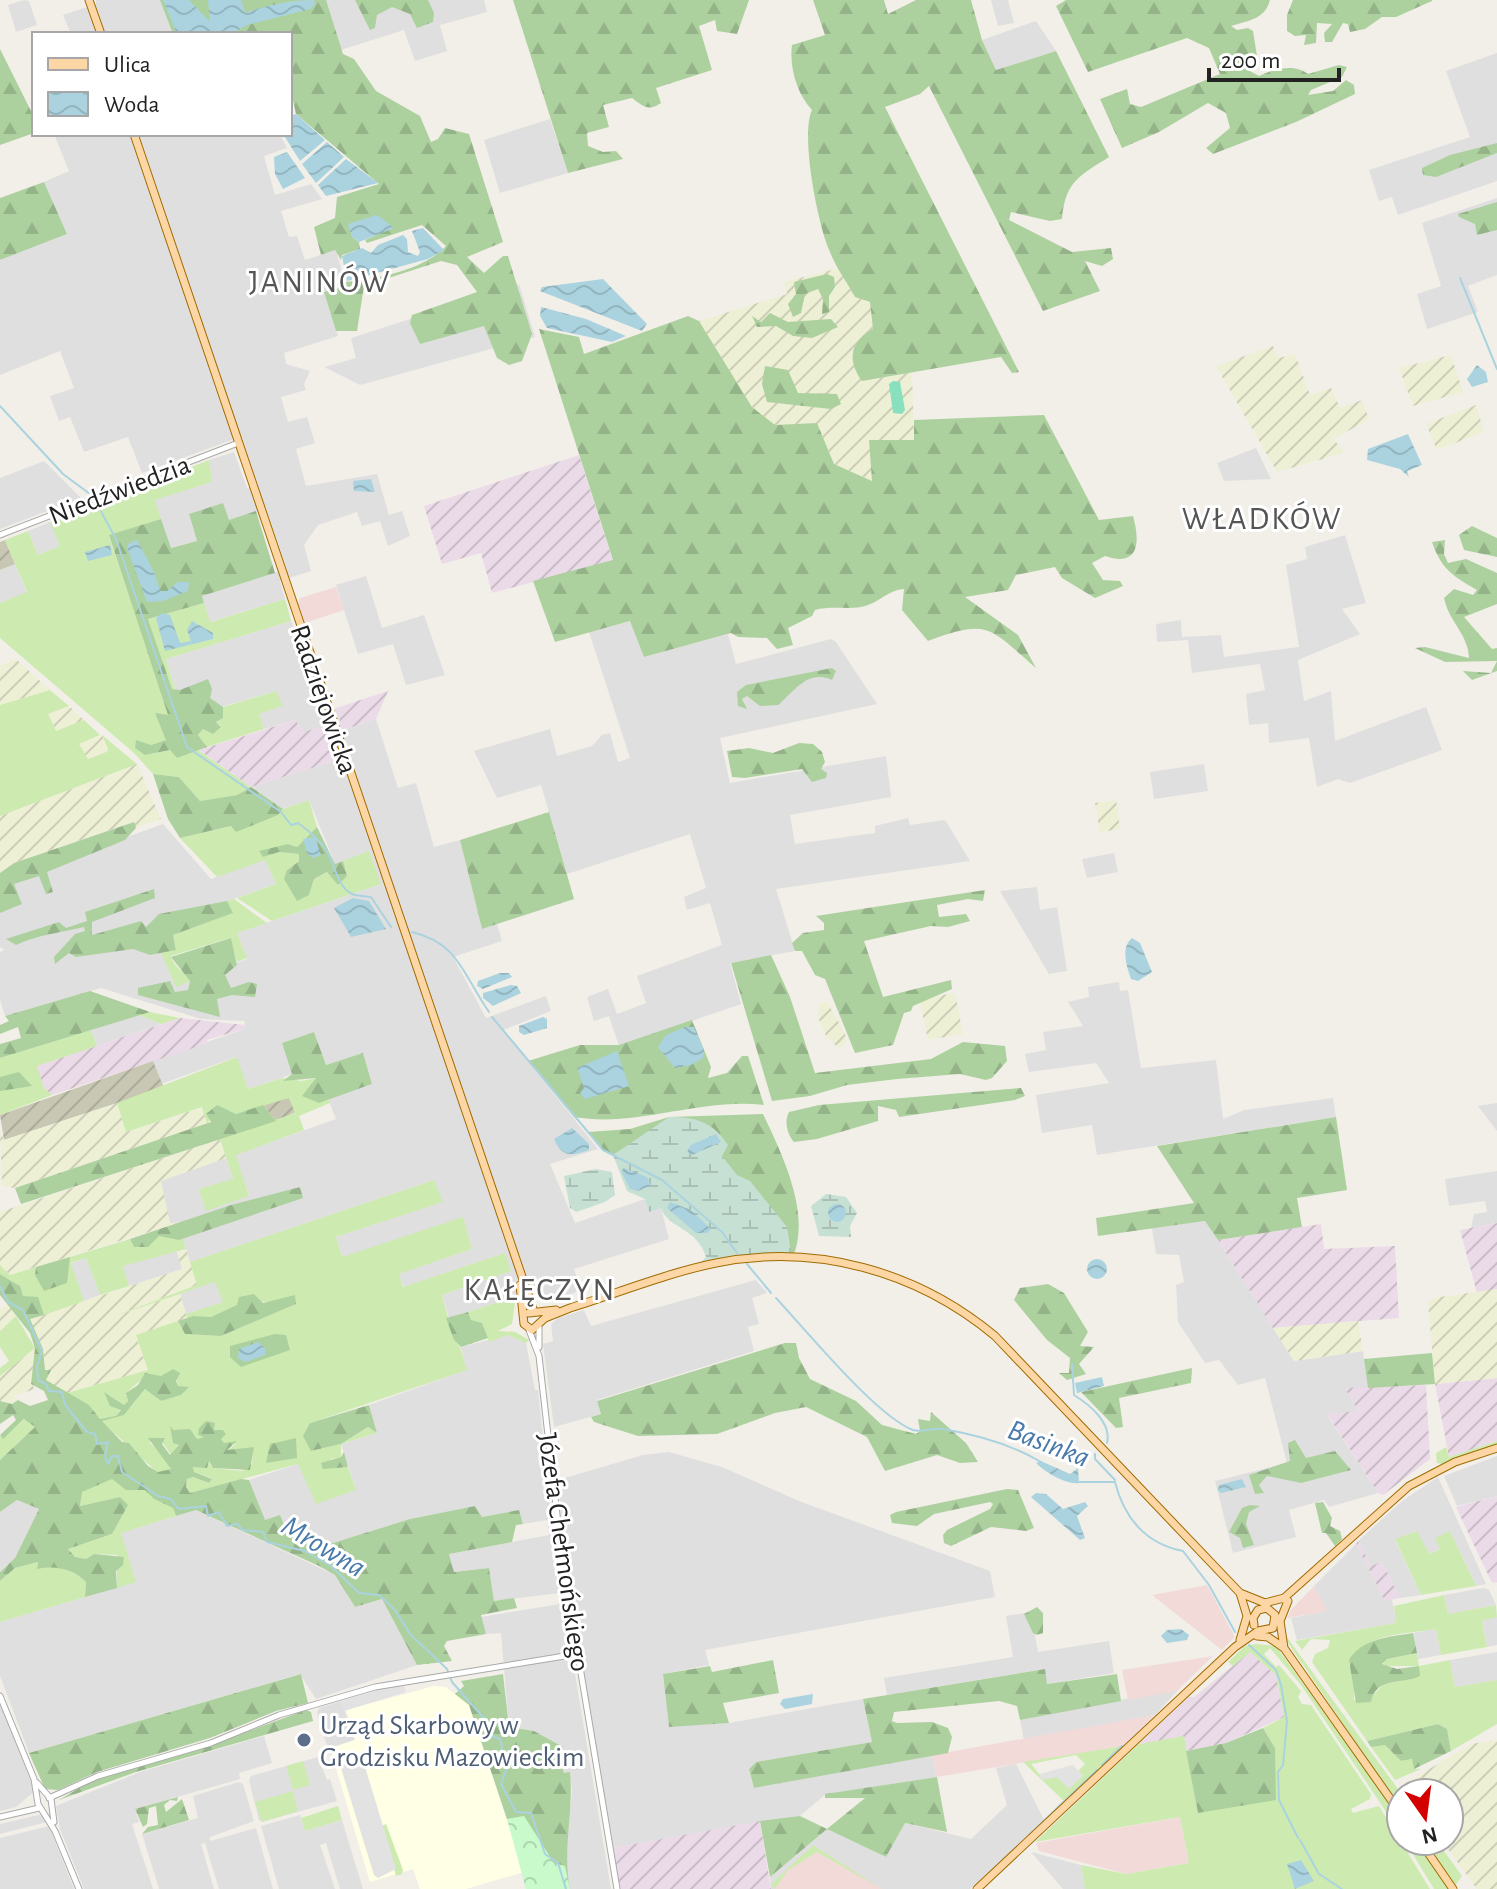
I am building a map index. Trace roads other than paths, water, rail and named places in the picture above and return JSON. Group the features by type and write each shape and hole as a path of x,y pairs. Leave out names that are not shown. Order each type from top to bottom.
{"main road":[{"path":"89,0 100,32"},
{"name":"Radziejowicka","path":"135,136 516,1263 538,1319"},
{"path":"524,1318 538,1319 701,1266 766,1257 844,1262 913,1284 964,1312 1001,1342 1242,1595 1269,1611 1282,1644 1385,1791"},
{"name":"Radziejowicka","path":"516,1263 524,1318 529,1329"},
{"path":"525,1289 536,1307 558,1310"},
{"path":"529,1329 538,1319 570,1308"},
{"path":"977,1889 1258,1626 1269,1611 1409,1486 1446,1466 1497,1448"},
{"path":"1242,1595 1265,1603 1286,1599"},
{"path":"1242,1595 1258,1626 1282,1644"},
{"path":"1239,1643 1247,1621 1242,1595"},
{"path":"1282,1644 1280,1621 1286,1599"},
{"path":"1258,1626 1275,1626"},
{"path":"1239,1643 1260,1636 1282,1644"},
{"path":"1431,1857 1452,1889"}],"street":[{"name":"Niedźwiedzia","path":"0,535 238,443"},
{"name":"Józefa Chełmońskiego","path":"538,1319 557,1527 617,1889"},
{"name":"Józefa Chełmońskiego","path":"529,1329 539,1356"},
{"path":"0,1817 45,1803 98,1776 219,1740 282,1714 384,1685 445,1678 577,1654"},
{"path":"0,1696 79,1889"}],"water":[{"path":"163,0 189,0 210,22 208,0 241,0 245,13 296,1 314,0 315,4 310,9 247,25 235,32 176,32"},
{"path":"296,114 325,140 300,161 284,136 292,136 292,115"},
{"path":"327,142 344,157 316,183 302,164"},
{"path":"287,152 305,178 283,189 275,174 274,157"},
{"path":"346,159 378,183 326,196 318,185"},
{"path":"377,215 394,228 359,242 352,237 348,224"},
{"path":"423,228 444,250 428,259 347,281 342,256 362,248 371,253 378,245 403,235 407,239 408,252 418,256 420,252 412,231"},
{"path":"603,279 647,324 642,331 540,291 542,287"},
{"path":"541,307 586,319 626,336 612,342 547,328 540,316"},
{"path":"1477,365 1486,372 1488,382 1472,387 1467,379"},
{"path":"1408,434 1422,465 1407,471 1409,477 1400,469 1367,460 1368,449"},
{"path":"371,479 375,492 354,491 353,481"},
{"path":"137,540 155,574 160,591 167,591 178,582 189,582 188,591 163,601 147,602 127,548 128,544"},
{"path":"110,545 112,555 88,561 85,552"},
{"path":"162,613 170,615 180,643 191,641 187,630 192,621 213,633 213,639 165,651 156,618"},
{"path":"315,837 321,855 313,858 307,853 303,839"},
{"path":"353,898 369,901 386,929 351,937 334,908"},
{"path":"1132,938 1140,943 1152,972 1138,981 1131,979 1126,958 1126,947"},
{"path":"509,973 512,977 483,989 477,986 478,981"},
{"path":"517,986 521,993 493,1006 483,998 483,993"},
{"path":"543,1017 547,1019 547,1028 524,1035 519,1032 519,1026"},
{"path":"685,1027 694,1027 704,1050 703,1058 691,1065 675,1068 658,1047 666,1035"},
{"path":"617,1051 629,1086 585,1099 580,1093 584,1088 577,1068"},
{"path":"572,1128 589,1144 589,1150 568,1154 560,1150 554,1139"},
{"path":"716,1134 721,1142 692,1155 687,1152 691,1145"},
{"path":"624,1168 647,1177 651,1185 638,1191 630,1189 621,1171"},
{"path":"670,1202 691,1210 711,1229 707,1233 696,1233 667,1208"},
{"path":"837,1204 846,1213 837,1222 828,1213"},
{"path":"1097,1259 1104,1262 1107,1269 1104,1276 1097,1279 1090,1276 1087,1269 1090,1262"},
{"path":"258,1342 265,1348 265,1355 245,1362 238,1358 239,1349"},
{"path":"1102,1377 1104,1386 1077,1393 1075,1383"},
{"path":"1041,1461 1070,1474 1078,1468 1079,1483 1050,1474 1036,1463"},
{"path":"1242,1479 1246,1487 1221,1493 1218,1490 1219,1485"},
{"path":"1036,1493 1046,1494 1063,1509 1085,1502 1088,1506 1077,1516 1085,1538 1080,1540 1031,1497"},
{"path":"1181,1629 1189,1635 1187,1640 1167,1643 1161,1636 1167,1630"},
{"path":"813,1694 812,1704 785,1709 780,1704 783,1699"},
{"path":"1301,1860 1314,1881 1295,1889 1287,1864"}],"waterway":[{"path":"1460,278 1497,369"},
{"path":"0,406 63,474 90,494"},
{"path":"97,504 116,539 187,747 281,812 291,825 298,823 314,835 329,855 347,891 371,897 391,927"},
{"path":"412,932 428,937 450,952 489,1012"},
{"name":"Basinka","path":"492,1017 603,1150 662,1180 722,1232 737,1253"},
{"path":"747,1264 771,1293"},
{"name":"Mrowna","path":"0,1286 8,1302 23,1310 42,1351 37,1366 38,1380 46,1384 49,1391 62,1392 65,1405 87,1432 95,1434 97,1444 108,1442 105,1456 108,1464 112,1456 118,1456 122,1472 158,1496 171,1499 178,1509 206,1506 208,1516 219,1512 227,1526 237,1524 243,1530 263,1532 267,1542 305,1551 331,1566 359,1593 379,1595 395,1610 410,1634 447,1669 452,1682 489,1724 487,1734 500,1739 502,1747 497,1763 507,1768 501,1784 516,1812 531,1813 545,1854 558,1863 566,1889"},
{"name":"Basinka","path":"776,1298 861,1390 898,1422 917,1431 939,1429 981,1437 1041,1462"},
{"path":"1072,1364 1074,1395 1093,1409 1103,1422 1107,1443"},
{"path":"1095,1454 1095,1459 1115,1480"},
{"name":"Basinka","path":"1079,1482 1115,1482 1124,1507 1138,1527 1158,1542 1183,1551 1209,1585 1235,1632"},
{"name":"Basinka","path":"1249,1645 1276,1670 1281,1685 1287,1721 1283,1765 1278,1772 1279,1800 1298,1838"},
{"path":"1102,1765 1122,1746"},
{"path":"1029,1835 1097,1770"},
{"name":"Basinka","path":"1300,1840 1319,1874 1342,1889"}],"place":[{"name":"Urząd Skarbowy w Grodzisku Mazowieckim","path":"304,1740"}],"district":[{"name":"JANINÓW","path":"320,281"},
{"name":"WŁADKÓW","path":"1262,518"},
{"name":"KAŁĘCZYN","path":"540,1289"}]}
